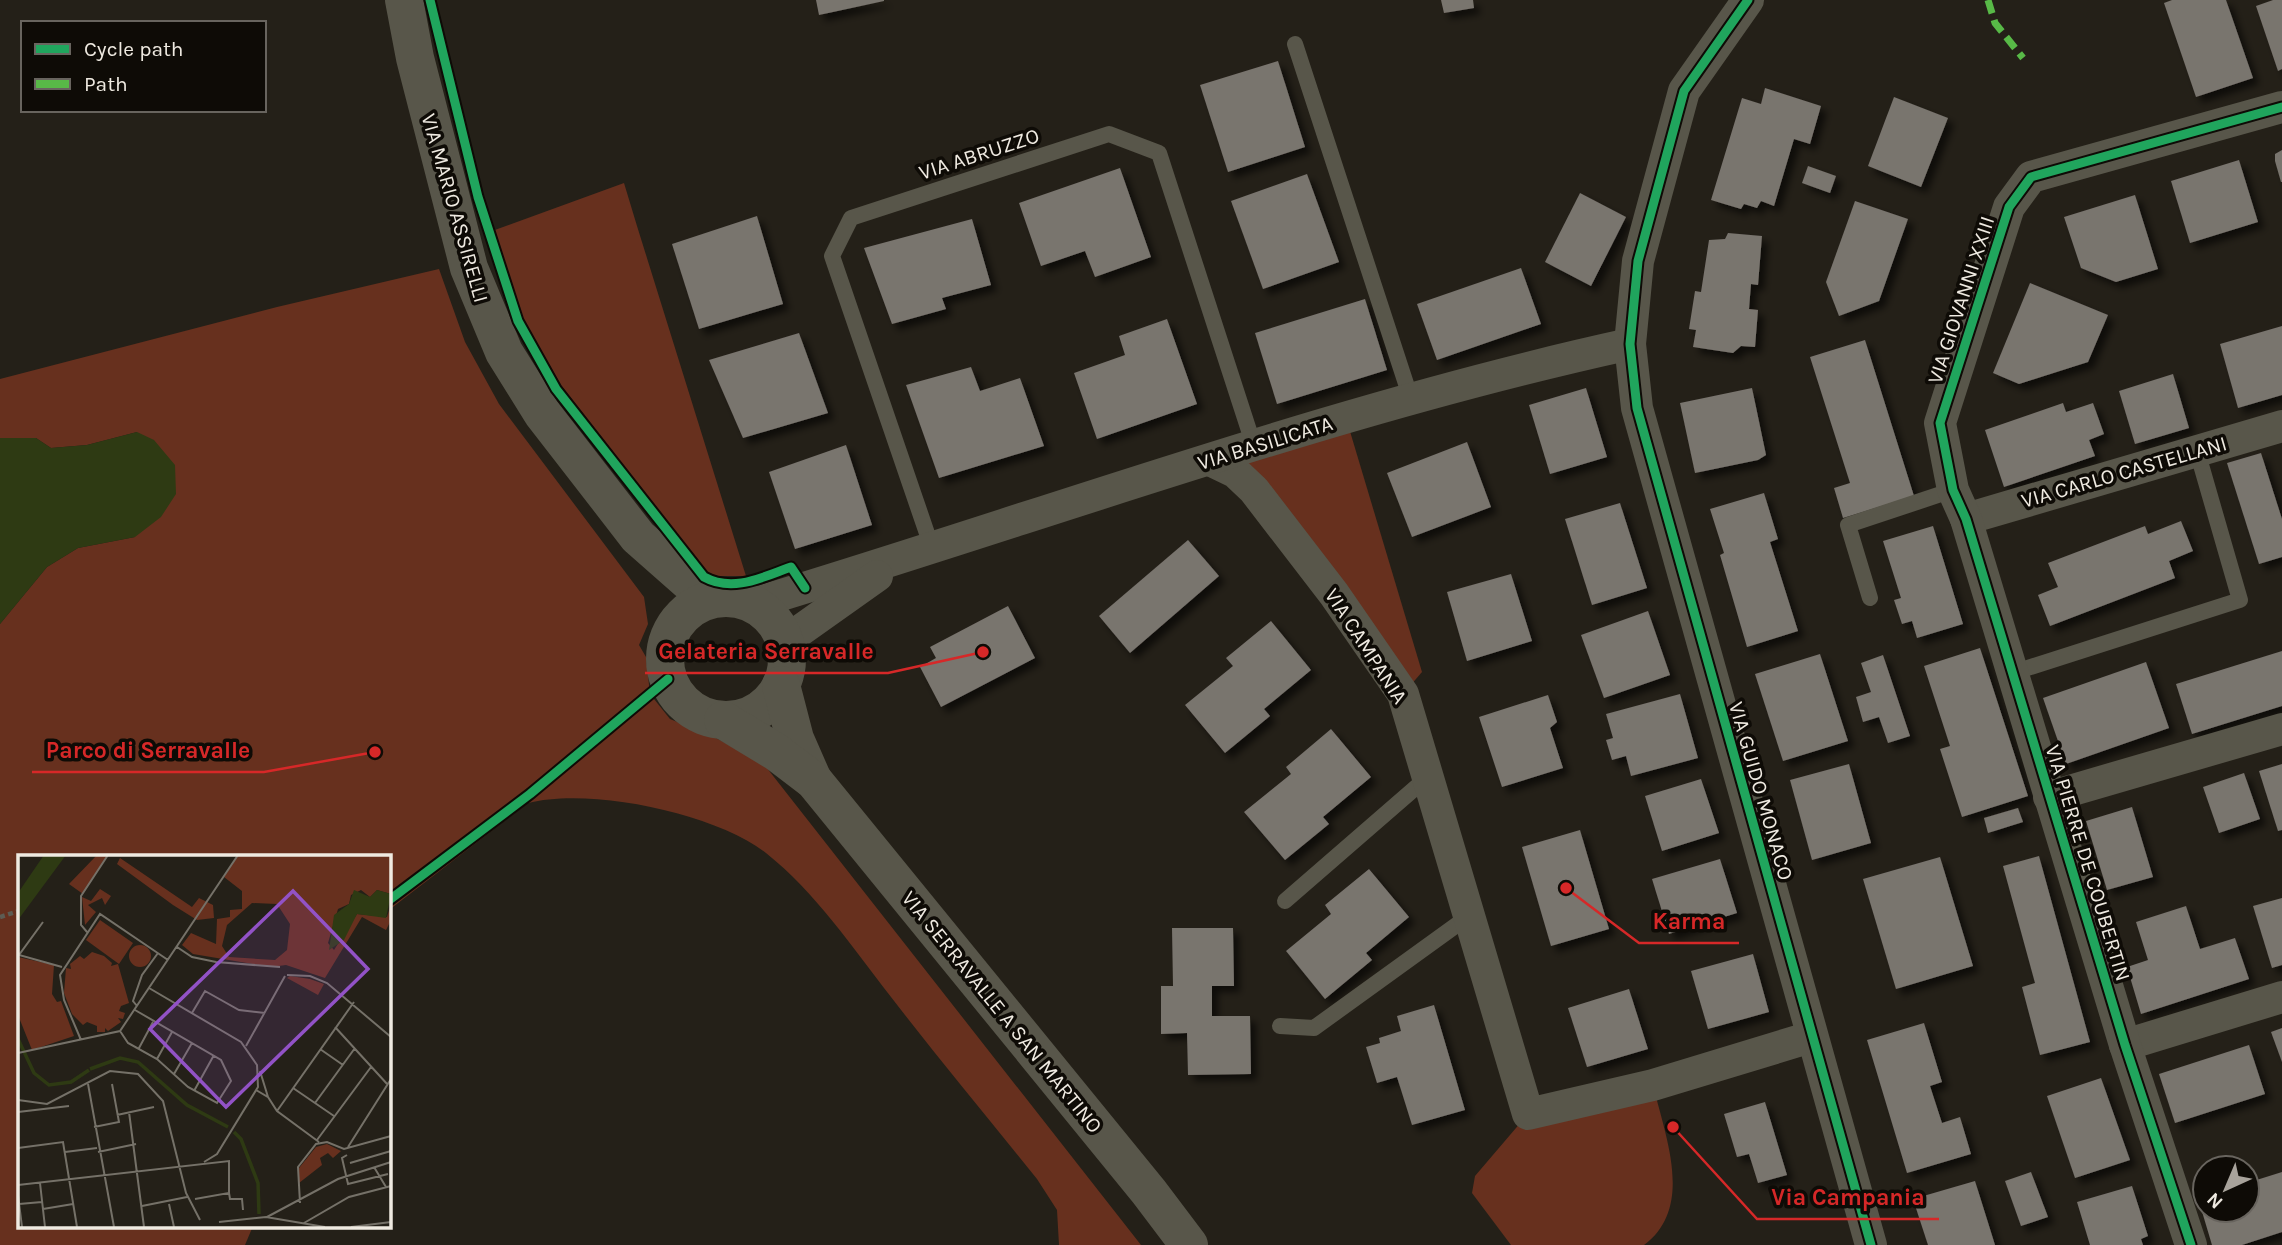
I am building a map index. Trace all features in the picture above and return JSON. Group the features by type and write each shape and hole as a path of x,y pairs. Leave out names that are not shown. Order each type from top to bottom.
{"street":[{"name":"VIA MARIO ASSIRELLI","path":"404,0 415,58 453,212 487,318 520,381 542,413 638,537"},
{"path":"1684,91 1720,0"},
{"path":"1684,91 1748,0"},
{"name":"VIA GUIDO MONACO","path":"1684,91 1638,261 1630,344 1637,408 1871,1245"},
{"name":"VIA GIOVANNI XXIII","path":"1953,490 1940,423 2009,207 2031,177 2282,107"},
{"name":"VIA BASILICATA","path":"736,601 918,552 1411,399 1543,363 1630,344"},
{"name":"VIA CARLO CASTELLANI","path":"1966,519 2282,426"},
{"name":"VIA CAMPANIA","path":"1210,460 1235,472 1254,490 1342,605 1403,694 1528,1114 1653,1085 1811,1037"},
{"name":"VIA PIERRE DE COUBERTIN","path":"1953,490 1966,519 2125,1045 2192,1245"},
{"path":"638,537 697,589 736,601 777,626 787,659 781,685 771,700 757,711 741,718 723,720 704,716 688,706 675,692 665,664 670,634 670,610 638,537"},
{"name":"VIA BASILICATA","path":"784,642 822,612 918,552"},
{"path":"670,634 690,609 736,601"},
{"path":"781,685 795,739 814,781"},
{"path":"723,720 776,752 814,781"},
{"path":"2049,797 2282,729"},
{"name":"VIA SERRAVALLE A SAN MARTINO","path":"814,781 1149,1192 1189,1245"},
{"path":"2125,1045 2282,997"}],"lane":[{"path":"1295,44 1411,399"},
{"name":"VIA ABRUZZO","path":"918,552 832,256 851,218 1109,134 1158,153 1254,446"},
{"path":"2012,673 2240,600 2197,451"},
{"path":"1870,598 1848,525 1953,490"},
{"path":"1285,901 1429,776"},
{"path":"1280,1026 1314,1028 1469,916"}],"path":[{"path":"0,917 18,911"}],"shaded area":[{"path":"624,183 746,576 717,576 706,572 561,385 523,319 492,231"},
{"path":"439,269 465,342 499,404 644,597 648,624 639,645 646,657 650,694 670,719 714,737 763,763 1141,1245 1059,1245 1057,1210 1037,1179 833,921 801,885 766,853 744,839 685,815 617,801 584,798 528,803 390,909 390,855 18,855 18,1228 252,1228 245,1245 0,1245 0,624 47,567 78,548 135,537 137,432 87,445 51,448 36,438 0,438 0,379 277,307"},
{"path":"1346,418 1422,672 1403,694 1210,460"},
{"path":"137,432 154,440 175,465 176,494 161,517 135,537 78,548 47,567 0,624 0,438 36,438 51,448 87,445"},
{"path":"1653,1085 1672,1170 1669,1211 1660,1229 1644,1245 1511,1245 1472,1193 1475,1176 1528,1114"}],"building":[{"path":"816,0 884,0 884,1 819,15"},
{"path":"1441,0 1473,0 1474,8 1444,13"},
{"path":"2172,0 2226,0 2253,78 2196,97 2164,3"},
{"path":"2282,0 2282,69 2278,71 2256,6"},
{"path":"1278,61 1305,147 1228,172 1200,85"},
{"path":"1765,88 1821,106 1810,144 1794,139 1774,206 1761,201 1757,208 1744,204 1741,209 1711,200 1742,98 1761,104"},
{"path":"1894,97 1948,118 1921,187 1868,166"},
{"path":"2282,150 2282,182 2281,182 2275,154"},
{"path":"2239,160 2258,222 2190,243 2171,181"},
{"path":"1808,166 1836,176 1830,193 1802,183"},
{"path":"1120,168 1151,257 1095,277 1085,251 1041,266 1019,203"},
{"path":"1307,174 1339,262 1263,289 1231,201"},
{"path":"1580,193 1626,217 1591,286 1545,262"},
{"path":"2135,195 2158,269 2116,282 2081,268 2064,217"},
{"path":"1855,201 1908,219 1879,301 1839,316 1826,282"},
{"path":"757,216 783,304 699,329 672,244"},
{"path":"972,219 991,285 942,298 946,309 892,324 864,248"},
{"path":"1728,233 1762,236 1758,285 1751,284 1749,309 1758,310 1755,347 1741,346 1733,353 1693,347 1696,330 1689,329 1695,291 1701,292 1709,240 1725,239"},
{"path":"1521,268 1541,324 1437,360 1417,304"},
{"path":"2030,283 2108,315 2088,362 2019,384 1993,373"},
{"path":"1365,299 1387,370 1277,404 1255,333"},
{"path":"1167,319 1197,404 1097,439 1074,373 1125,355 1119,336"},
{"path":"2282,326 2282,395 2238,408 2220,344"},
{"path":"799,333 828,413 743,438 709,360"},
{"path":"1865,340 1914,496 1843,518 1834,488 1850,483 1810,357"},
{"path":"971,367 980,391 1020,378 1044,446 939,478 906,385"},
{"path":"2173,374 2189,428 2135,444 2119,391"},
{"path":"1586,388 1607,457 1550,474 1529,405"},
{"path":"1752,388 1766,455 1758,460 1695,473 1680,403"},
{"path":"2063,403 2066,412 2093,403 2104,434 2089,440 2095,456 2004,487 1985,430"},
{"path":"1467,442 1491,507 1412,537 1387,473"},
{"path":"846,445 872,525 795,549 769,472"},
{"path":"2261,453 2282,519 2282,557 2259,564 2227,463"},
{"path":"1764,493 1778,539 1770,542 1798,631 1747,647 1720,555 1724,553 1710,509"},
{"path":"1620,503 1647,588 1592,605 1565,519"},
{"path":"2181,521 2193,551 2169,561 2175,578 2050,626 2038,595 2058,587 2048,563 2145,526 2148,534"},
{"path":"1933,526 1963,624 1917,638 1912,621 1902,624 1894,600 1901,598 1883,541"},
{"path":"1188,540 1219,576 1130,653 1099,616"},
{"path":"1511,574 1532,641 1467,661 1447,592"},
{"path":"1008,606 1035,658 941,707 920,667 936,658 930,647"},
{"path":"1648,611 1670,675 1604,698 1581,635"},
{"path":"1271,621 1311,670 1264,709 1270,716 1225,753 1185,705 1233,666 1226,658"},
{"path":"1980,648 2028,796 1962,817 1940,749 1950,746 1924,666"},
{"path":"2282,651 2282,706 2192,734 2176,684"},
{"path":"1820,654 1848,741 1783,761 1755,674"},
{"path":"1883,655 1910,736 1888,743 1879,717 1863,722 1856,697 1871,692 1861,663"},
{"path":"2146,662 2169,728 2066,764 2043,698"},
{"path":"1680,694 1698,758 1631,776 1626,756 1612,760 1606,740 1613,738 1606,714"},
{"path":"1548,695 1557,722 1550,728 1563,768 1502,787 1479,717"},
{"path":"1331,729 1371,777 1323,817 1329,824 1285,860 1244,812 1291,774 1286,767"},
{"path":"1849,764 1871,843 1812,860 1790,780"},
{"path":"2282,764 2282,830 2278,831 2259,771"},
{"path":"2244,773 2260,819 2219,833 2203,787"},
{"path":"1701,779 1719,833 1662,851 1645,796"},
{"path":"2132,807 2153,877 2107,890 2086,821"},
{"path":"2018,808 2023,822 1988,833 1984,818"},
{"path":"1580,830 1609,929 1551,946 1522,847"},
{"path":"2039,856 2090,1042 2040,1055 2022,987 2035,983 2003,866"},
{"path":"1940,857 1973,966 1896,989 1863,879"},
{"path":"1720,859 1737,913 1669,934 1652,879"},
{"path":"1369,869 1409,917 1366,953 1372,960 1325,999 1286,951 1331,914 1325,905"},
{"path":"2282,898 2282,965 2272,968 2253,906"},
{"path":"2186,906 2200,949 2235,938 2249,979 2141,1014 2127,967 2148,960 2136,922"},
{"path":"1172,928 1233,928 1234,986 1212,986 1212,1016 1250,1016 1251,1074 1188,1075 1187,1033 1161,1034 1161,986 1173,986"},
{"path":"1753,954 1769,1012 1708,1029 1691,971"},
{"path":"1629,989 1648,1049 1587,1067 1568,1008"},
{"path":"1434,1005 1465,1110 1412,1125 1397,1077 1377,1083 1366,1047 1380,1043 1379,1038 1401,1031 1397,1016"},
{"path":"1924,1023 1942,1082 1930,1086 1942,1123 1960,1117 1971,1154 1907,1173 1867,1040"},
{"path":"2282,1028 2282,1062 2271,1032"},
{"path":"2249,1045 2265,1094 2175,1123 2159,1074"},
{"path":"2101,1078 2130,1160 2075,1178 2047,1096"},
{"path":"1765,1102 1787,1175 1758,1183 1749,1154 1737,1157 1724,1114"},
{"path":"2031,1172 2048,1217 2021,1226 2005,1181"},
{"path":"2282,1172 2282,1232 2242,1245 2212,1245 2206,1224 2261,1224 2261,1179"},
{"path":"1975,1181 1995,1245 1928,1245 1913,1199"},
{"path":"2132,1186 2148,1236 2141,1239 2143,1245 2090,1245 2077,1202"}],"marked path":[{"path":"1988,0 1995,23 2023,58"}],"cycle path":[{"path":"430,0 478,197 518,321 556,389 704,577 715,582 737,584 791,567 805,588"},
{"path":"1748,0 1684,91 1638,261 1630,344 1637,408 1871,1245"},
{"path":"2191,1245 2125,1045 1966,519 1953,490 1940,423 2009,207 2031,177 2282,107"},
{"path":"390,899 530,794 668,679"}],"place":[{"name":"Gelateria Serravalle","path":"983,652"},
{"name":"Parco di Serravalle","path":"375,752"},
{"name":"Karma","path":"1566,888"},
{"name":"Via Campania","path":"1673,1127"}]}
